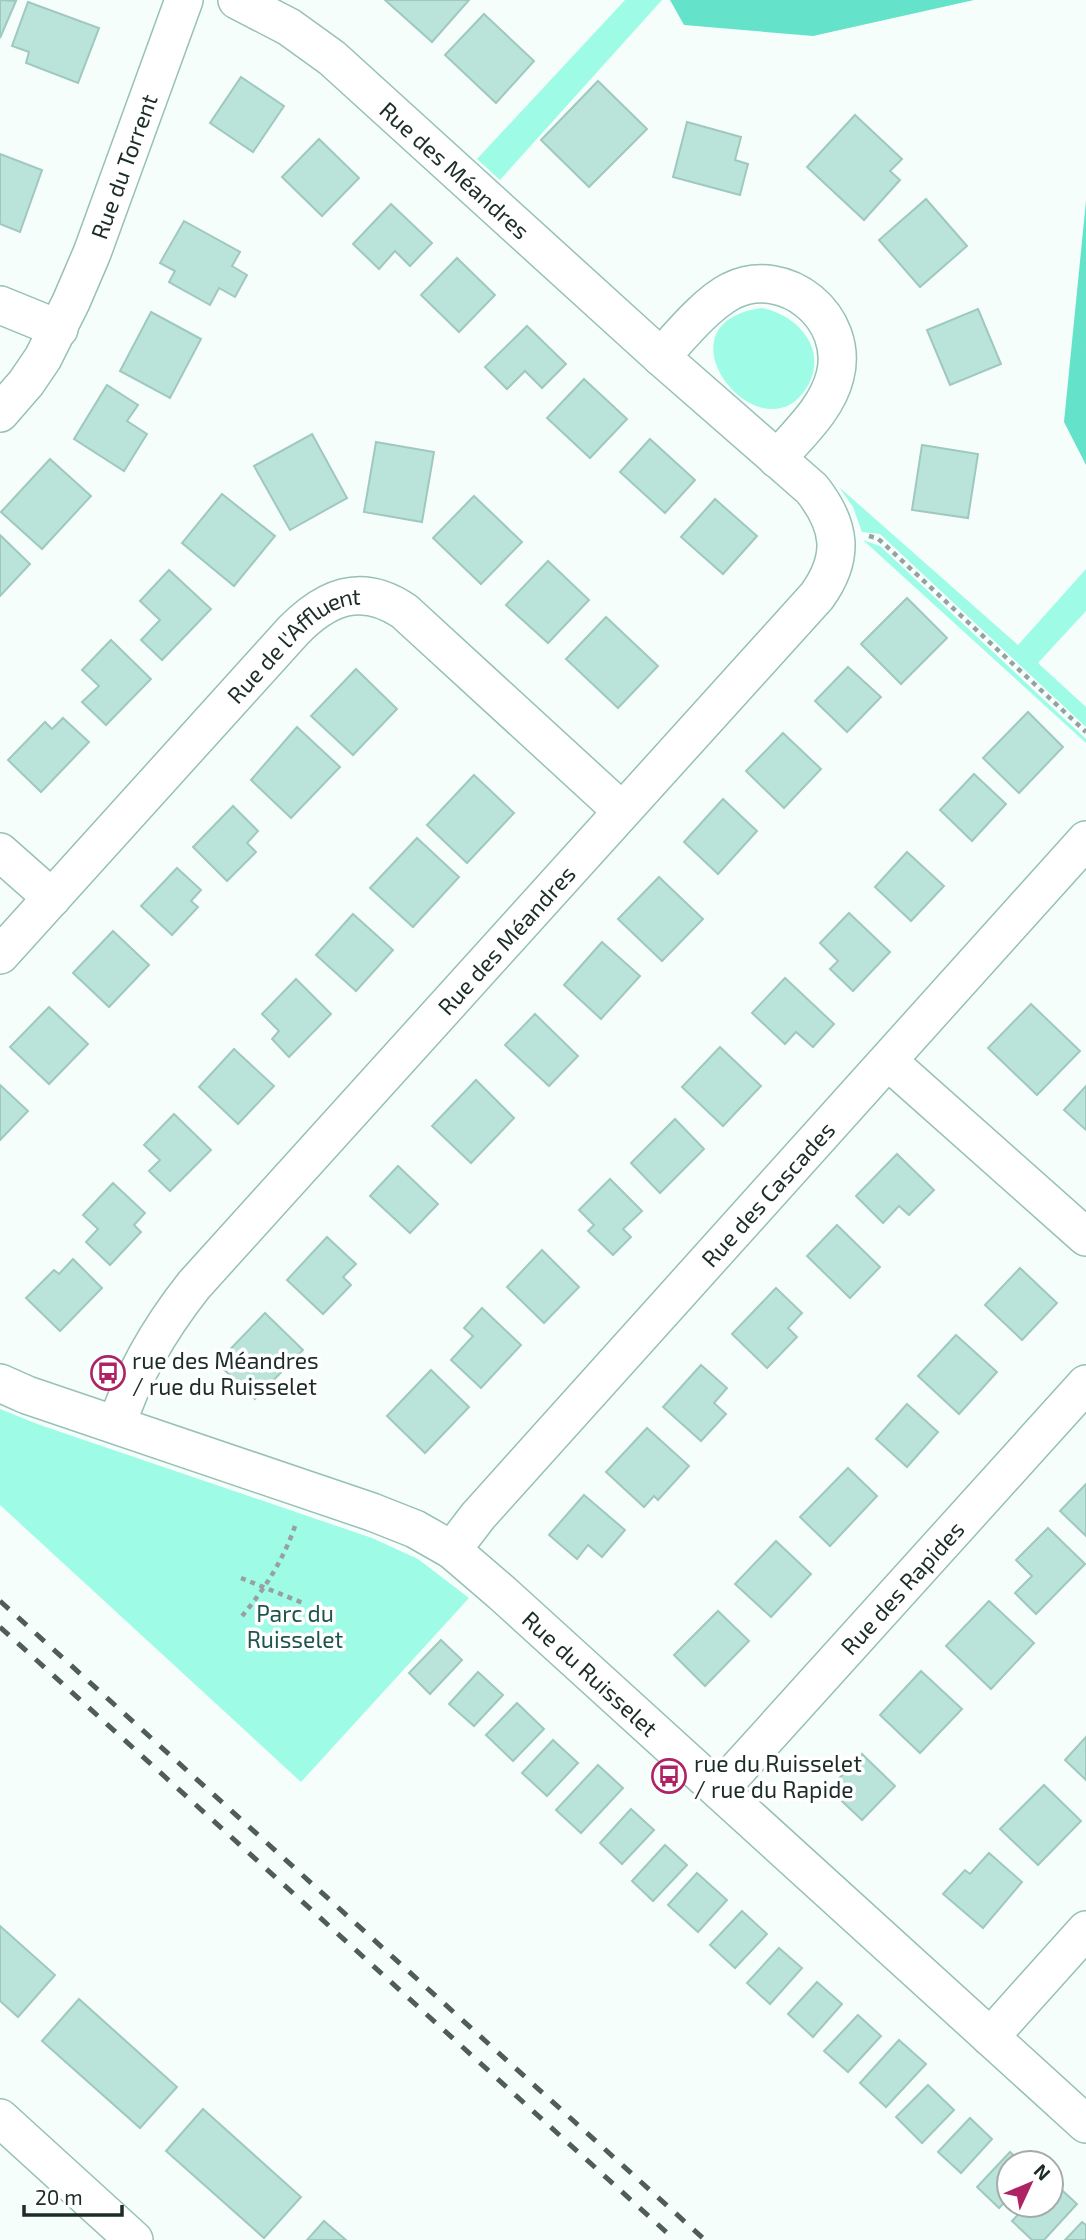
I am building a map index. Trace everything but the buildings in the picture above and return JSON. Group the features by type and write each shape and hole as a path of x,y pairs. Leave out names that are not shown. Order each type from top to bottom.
{"street":[{"name":"Rue du Torrent","path":"0,413 26,383 59,329 92,253 184,0"},
{"name":"Rue des Méandres","path":"117,1425 130,1385 141,1365 194,1285 817,596 834,565 836,540 830,514 812,489 661,357 332,58 289,27 237,0"},
{"path":"661,357 713,304 734,289 763,284 780,286 804,297 817,307 832,329 836,342 835,374 822,405 776,459"},
{"path":"0,305 59,329"},
{"name":"Rue de l'Affluent","path":"0,955 293,631 316,610 351,596 361,594 382,598 404,611 622,811"},
{"name":"Rue des Cascades","path":"452,1550 478,1516 1086,840"},
{"path":"0,852 51,898"},
{"path":"888,1061 1086,1237"},
{"name":"Rue du Ruisselet","path":"0,1383 26,1395 415,1529 452,1550 502,1592 1086,2124"},
{"name":"Rue des Rapides","path":"719,1790 1086,1384"},
{"path":"990,2037 1086,1930"},
{"path":"0,2118 114,2234"}],"path":[{"path":"862,536 877,538 1086,732"},
{"path":"242,1615 264,1587 286,1548 307,1490"},
{"path":"241,1578 303,1603"}],"green space":[{"path":"625,0 662,0 500,180 477,159"},
{"path":"670,0 974,0 813,36 684,25"},
{"path":"1086,201 1086,465 1064,422"},
{"path":"762,308 787,318 798,326 812,348 813,373 807,387 788,406 765,408 743,399 725,381 715,359 715,337 730,319"},
{"path":"839,487 1018,645 1086,569 1086,611 1038,663 1086,707 1086,727 880,534 862,532 853,507"},
{"path":"863,540 880,546 1086,739 1086,743"},
{"name":"Parc du Ruisselet","path":"0,1409 372,1538 418,1559 469,1598 301,1782 0,1505"}],"railway":[{"path":"0,1601 705,2240"},
{"path":"0,1627 675,2240"}],"place":[{"name":"rue des Méandres / rue du Ruisselet","path":"108,1373"},
{"name":"rue du Ruisselet / rue du Rapide","path":"669,1776"}]}
